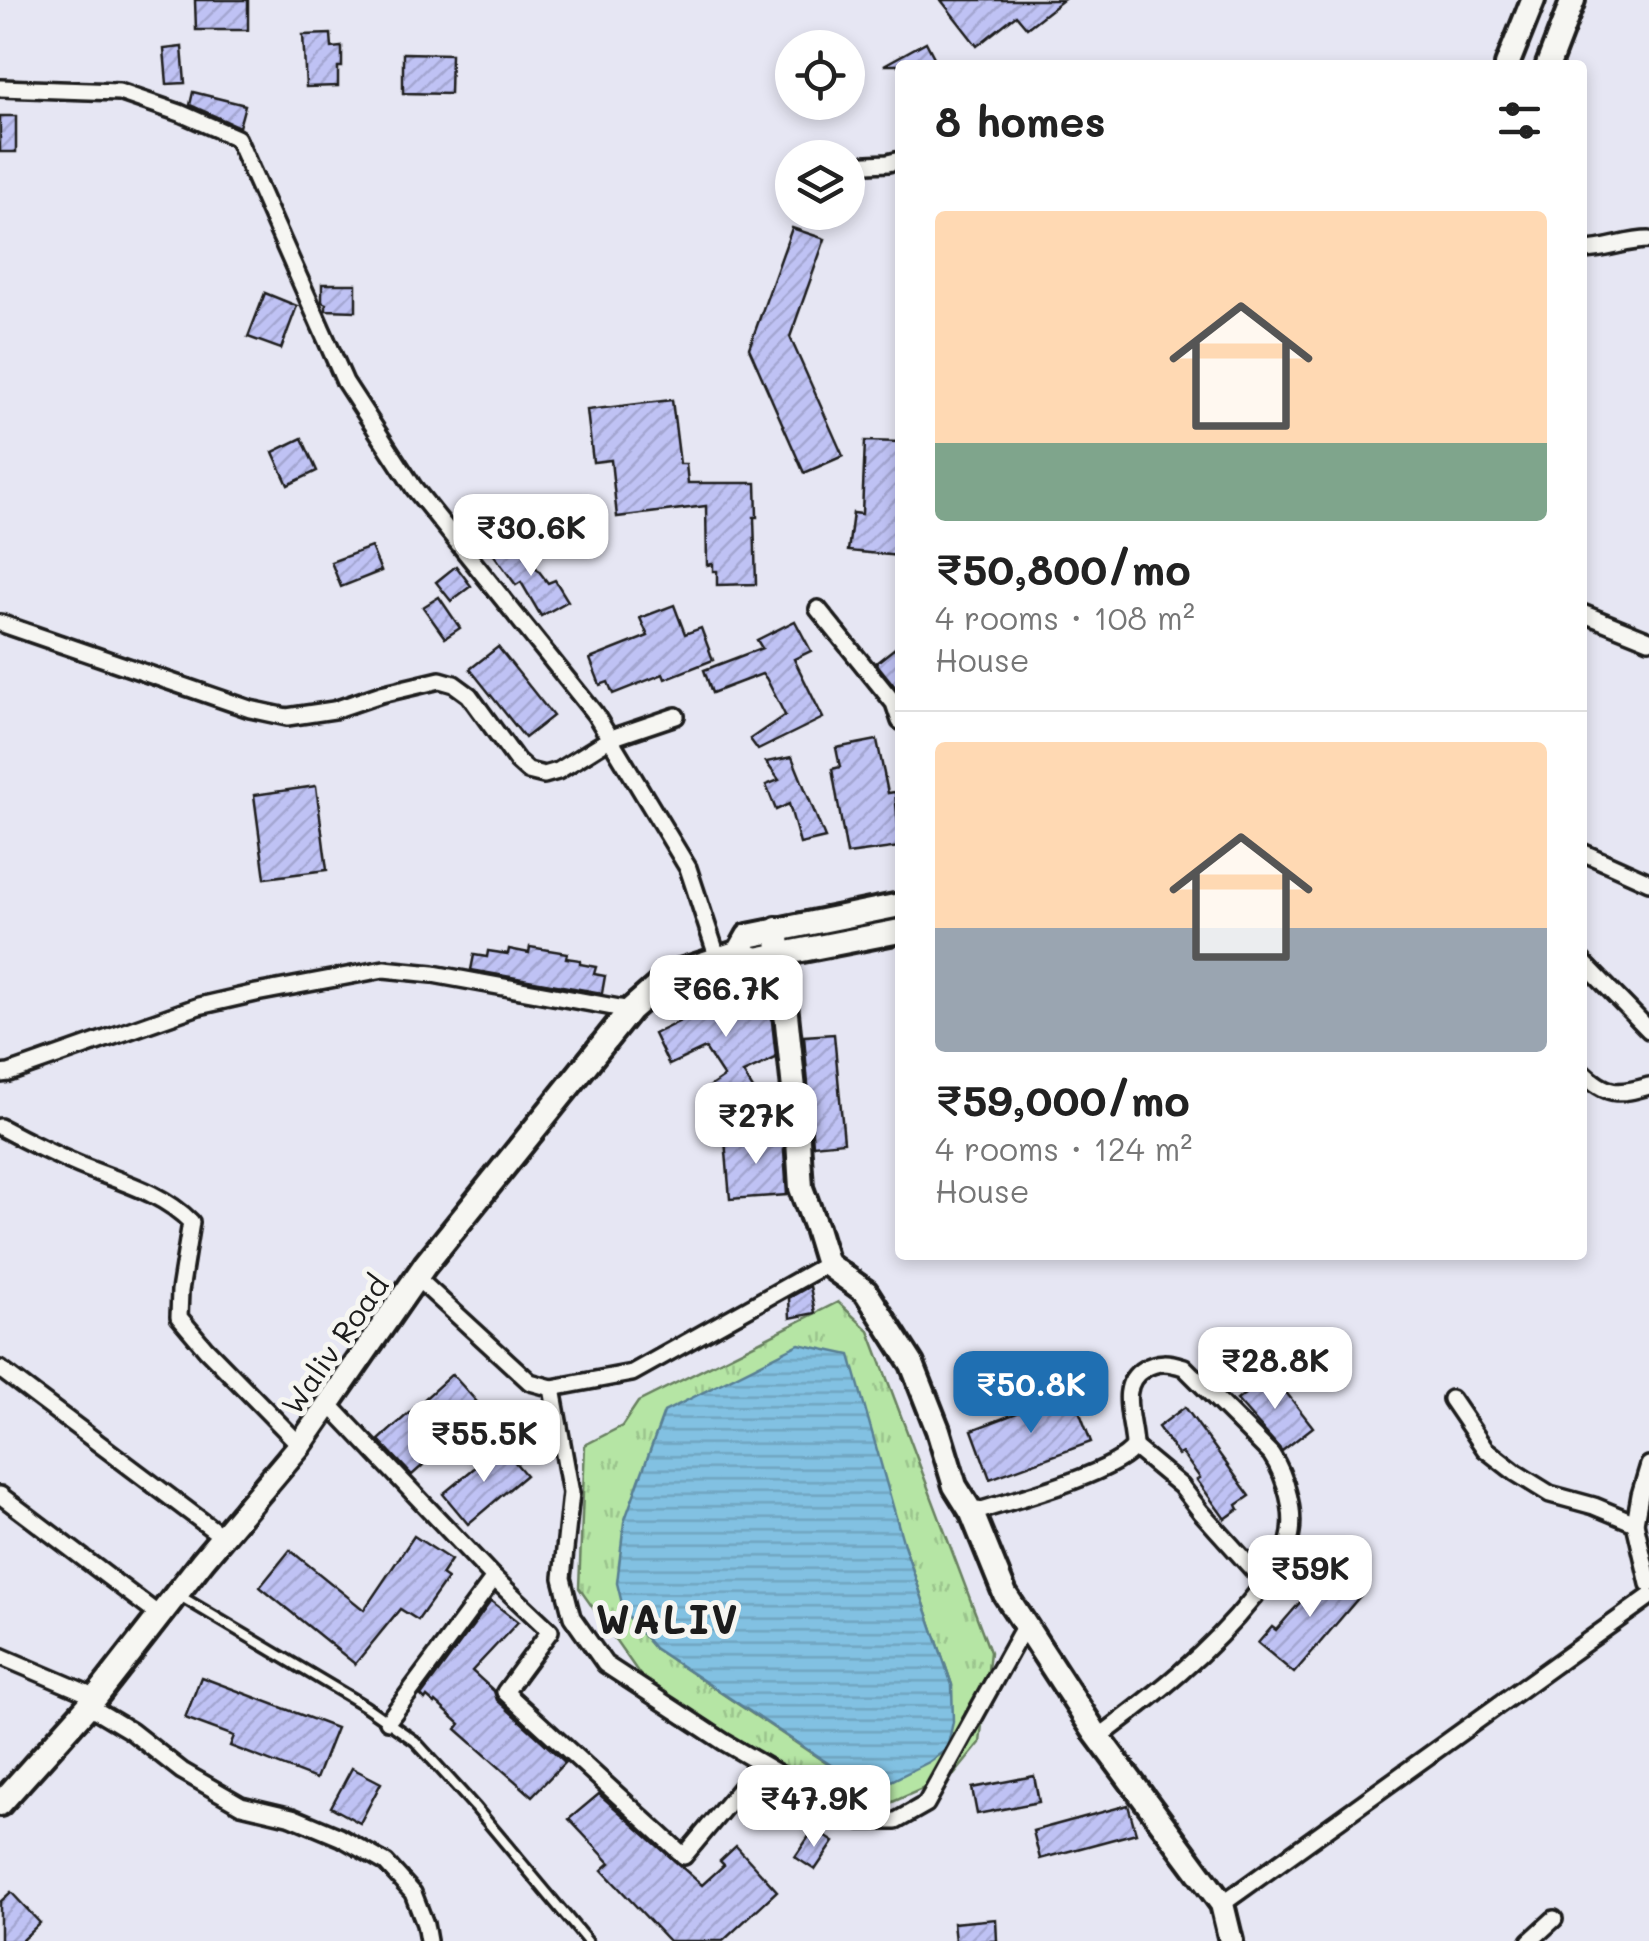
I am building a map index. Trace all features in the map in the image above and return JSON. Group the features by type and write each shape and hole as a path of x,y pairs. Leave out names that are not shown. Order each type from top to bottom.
{"main road":[{"path":"1509,60 1533,0"},
{"path":"1550,60 1573,0"},
{"name":"Waliv Road","path":"728,956 748,936 895,906"},
{"path":"777,929 801,1188 827,1264 866,1292 912,1364 955,1486 972,1514 1005,1594 1099,1737 1222,1904 1231,1941"},
{"name":"Waliv Road","path":"0,1804 92,1702 300,1444 417,1278 630,1010 671,974 728,956 756,959 895,932"}],"street":[{"path":"0,88 119,92 237,138 345,382 414,488 596,714 688,868 728,956"},
{"path":"865,165 895,162"},
{"path":"1587,250 1649,240"},
{"path":"818,609 895,706"},
{"path":"1587,616 1649,640"},
{"path":"0,624 250,709 287,717 334,710 440,680 469,695 528,771 544,774 558,771 612,738 676,716"},
{"path":"1587,854 1649,882"},
{"path":"1587,967 1649,1030"},
{"path":"0,1074 199,1006 384,969 433,974 630,1010"},
{"path":"1587,1076 1613,1092 1649,1086"},
{"path":"0,1127 178,1208 191,1222 179,1317 300,1444"},
{"path":"417,1278 530,1382 552,1388 632,1373 827,1264"},
{"path":"972,1514 1103,1470 1129,1455 1134,1447 1130,1382 1153,1364 1168,1362 1184,1367 1280,1469 1290,1511 1290,1537 1279,1566 1225,1632 1167,1686 1099,1737"},
{"path":"0,1369 223,1536"},
{"path":"552,1388 571,1493 562,1578 572,1617 605,1664 724,1742 860,1821 896,1821 926,1804 1025,1624"},
{"path":"1451,1398 1485,1448 1516,1474 1550,1494 1636,1523"},
{"path":"330,1404 494,1578 550,1631 505,1692 684,1856 745,1783"},
{"path":"1134,1447 1181,1486 1266,1582"},
{"path":"1649,1465 1636,1523 1649,1584"},
{"path":"0,1495 160,1616"},
{"path":"388,1720 494,1578"},
{"path":"1222,1904 1649,1597"},
{"path":"0,1656 92,1702 182,1770 241,1805 292,1816 386,1863 412,1893 428,1941"},
{"path":"1530,1941 1554,1919"}],"lane":[{"path":"176,1594 388,1720 415,1741 587,1941"}],"green space":[{"path":"838,1302 869,1331 990,1652 980,1743 954,1775 863,1815 772,1767 645,1682 579,1588 585,1445 622,1426 638,1402","holes":["904,1545 952,1685 835,1769 654,1648 624,1612"]}],"water":[{"path":"799,1344 850,1355 904,1545 952,1685 953,1722 947,1749 885,1784 858,1783 654,1648 624,1612 617,1583 624,1522 664,1412"}],"building":[{"path":"195,0 248,0 248,30 196,30"},
{"path":"941,0 1063,0 1027,28 1016,15 977,46"},
{"path":"331,34 332,48 342,47 338,86 306,87 303,35"},
{"path":"926,42 935,60 895,60 895,65 884,65"},
{"path":"182,47 185,83 167,84 164,49"},
{"path":"403,53 451,54 450,94 403,93"},
{"path":"193,92 245,105 239,127 190,105"},
{"path":"0,116 16,116 16,152 0,152"},
{"path":"791,230 825,239 790,337 843,456 804,473 749,348"},
{"path":"322,284 356,284 356,311 326,310"},
{"path":"265,293 297,306 281,349 248,337"},
{"path":"672,400 680,464 686,464 688,483 756,483 756,584 717,585 717,571 713,571 713,564 707,565 706,506 617,517 611,460 593,462 587,410"},
{"path":"302,438 317,471 288,485 273,452"},
{"path":"865,441 895,442 895,556 848,551 853,513 862,514"},
{"path":"515,540 548,583 555,580 568,601 541,616 521,582 516,585 494,555"},
{"path":"371,547 381,571 341,587 331,562"},
{"path":"456,566 471,586 451,601 436,582"},
{"path":"439,597 460,628 445,638 423,607"},
{"path":"674,605 685,634 701,628 713,660 613,694 608,682 600,685 590,659 648,636 640,618"},
{"path":"795,621 811,651 794,659 823,718 758,750 750,739 785,715 766,678 762,674 712,693 704,670 762,648 757,640"},
{"path":"498,647 553,716 525,738 470,669"},
{"path":"895,648 895,687 876,663"},
{"path":"877,740 888,793 895,792 895,848 847,854 832,769 840,767 836,748"},
{"path":"792,757 825,838 800,844 789,804 776,810 766,785 779,780 766,762"},
{"path":"316,786 327,870 265,878 254,795"},
{"path":"530,947 567,953 566,958 596,967 594,974 605,976 602,993 471,970 474,955 487,957 488,951 508,954 509,949 529,953"},
{"path":"754,981 772,1021 776,1058 743,1073 755,1092 725,1111 709,1087 724,1077 705,1048 669,1065 654,1034"},
{"path":"834,1034 844,1142 813,1145 804,1036"},
{"path":"783,1136 787,1195 730,1199 725,1140"},
{"path":"810,1286 815,1313 790,1318 789,1298"},
{"path":"1271,1373 1313,1427 1282,1451 1237,1400"},
{"path":"452,1374 484,1410 412,1475 379,1440"},
{"path":"1072,1392 1091,1442 990,1479 972,1430"},
{"path":"1185,1407 1250,1496 1225,1519 1182,1453 1178,1455 1158,1427"},
{"path":"501,1446 526,1475 468,1524 443,1494"},
{"path":"414,1536 451,1560 441,1575 447,1579 418,1620 400,1609 355,1664 260,1587 290,1550 364,1610"},
{"path":"1325,1565 1360,1596 1294,1673 1258,1643 1272,1627 1276,1630 1315,1585 1311,1582"},
{"path":"491,1601 518,1622 472,1671 494,1691 497,1700 565,1762 532,1796 456,1729 460,1724 436,1702 421,1696"},
{"path":"201,1677 336,1728 316,1779 230,1746 234,1736 185,1718"},
{"path":"352,1768 381,1783 360,1823 331,1807"},
{"path":"1034,1776 1039,1802 977,1814 972,1788"},
{"path":"599,1794 702,1885 724,1865 720,1861 736,1846 777,1891 723,1941 669,1941 602,1870 610,1863 569,1819"},
{"path":"1128,1805 1136,1833 1040,1859 1033,1831"},
{"path":"814,1829 834,1842 815,1870 795,1857"},
{"path":"11,1892 40,1923 21,1941 0,1941 0,1902"},
{"path":"996,1919 997,1941 955,1941 953,1923"}],"district":[{"name":"WALIV","path":"668,1618"}]}
